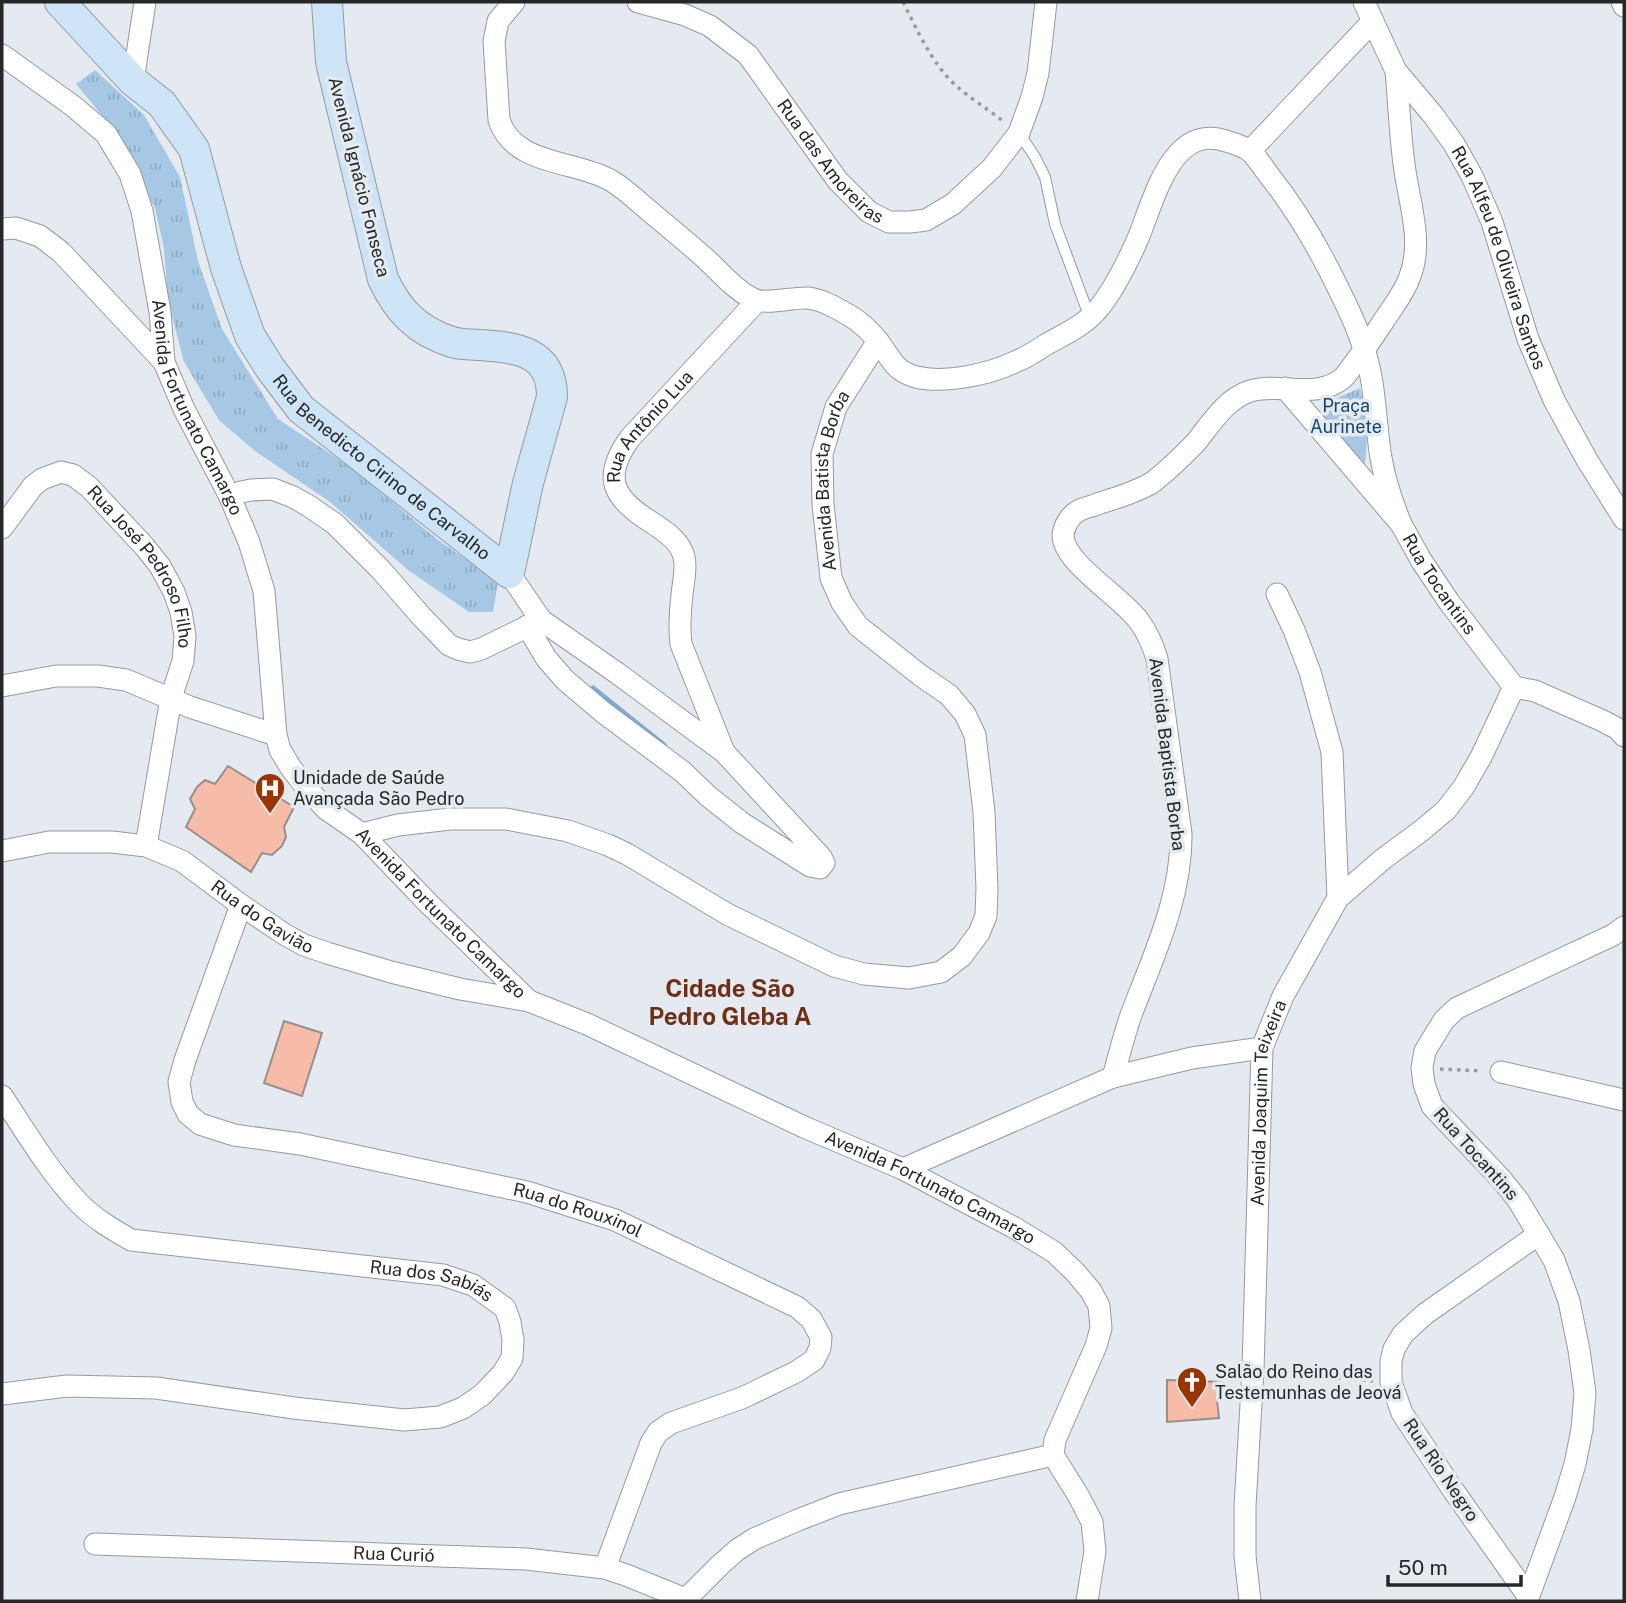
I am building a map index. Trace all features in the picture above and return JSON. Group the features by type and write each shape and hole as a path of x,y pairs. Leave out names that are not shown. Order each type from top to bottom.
{"street":[{"name":"Rua Benedicto Cirino de Carvalho","path":"60,2 133,81 162,104 194,149 226,268 250,336 270,368 301,408 509,573 534,623 546,658 565,680 683,772 742,823 803,862 820,868 824,863 814,850 724,752 617,673 534,623"},
{"path":"133,81 145,2"},
{"name":"Avenida Ignácio Fonseca","path":"327,2 331,62 383,279 392,298 405,315 422,328 454,343 505,347 528,352 540,361 552,383 552,397 528,483 509,573"},
{"name":"Rua das Amoreiras","path":"638,2 685,15 710,26 748,55 838,181 869,212 889,222 926,220 953,204 992,168 1019,133 1038,73 1046,2"},
{"path":"508,4 498,21 494,41 499,120 502,131 513,142 545,159 607,178 707,260 729,283 757,301 811,298 832,305 861,323 878,341 891,362 904,373 933,380 991,371 1017,362 1090,317 1109,293 1135,244 1171,160 1183,148 1210,137 1225,140 1250,151 1309,232 1341,295 1364,350 1374,391 1380,457 1388,490 1401,524"},
{"path":"1250,151 1368,11"},
{"name":"Rua Alfeu de Oliveira Santos","path":"1368,11 1396,71 1454,144 1472,176 1492,222 1528,339 1554,400 1624,519"},
{"name":"Avenida Fortunato Camargo","path":"2,55 73,106 106,134 130,174 147,237 160,312 164,362 249,542 264,591 276,736 280,750 305,786 326,809 362,834 428,903 529,1000 587,1024 804,1127 903,1169 1055,1252 1091,1291 1098,1306 1101,1328 1096,1346 1055,1440 1053,1455"},
{"name":"Avenida Baptista Borba","path":"1113,1077 1179,876 1181,834 1157,659 1152,642 1139,620 1081,567 1068,551 1063,537 1065,527 1079,510 1151,483 1195,443 1223,409 1236,398 1250,391 1270,388 1299,390 1331,384 1343,378 1364,350 1405,288 1415,254 1415,225 1405,170 1396,71"},
{"path":"2,229 16,228 40,236 61,252 164,362"},
{"name":"Rua Antônio Lua","path":"724,752 681,644 679,628 684,556 669,534 639,515 625,502 618,493 613,478 620,453 630,438 757,301"},
{"name":"Avenida Batista Borba","path":"362,834 398,825 450,819 506,819 568,831 627,854 727,914 834,966 864,974 909,978 941,972 962,956 979,933 986,916 984,812 975,735 965,714 949,695 920,676 858,626 842,603 831,578 823,504 822,454 836,407 878,341"},
{"name":"Rua Tocantins","path":"1285,388 1401,524 1449,602 1514,687"},
{"name":"Rua José Pedroso Filho","path":"3,524 33,486 41,480 61,472 73,475 145,546 174,592 185,636 183,661 172,698 146,846"},
{"path":"230,497 251,490 272,489 309,506 334,524 381,570 430,626 449,645 458,649 470,652 481,649 534,623"},
{"path":"1277,594 1310,672 1332,752 1338,898"},
{"path":"2,686 56,676 98,676 127,680 190,707 276,736"},
{"path":"1514,687 1535,691 1603,721 1624,736"},
{"name":"Avenida Joaquim Teixeira","path":"1250,1601 1245,1556 1245,1506 1253,1370 1262,1048 1283,996 1338,898 1446,810 1481,757 1514,687"},
{"name":"Rua do Gavião","path":"2,850 49,842 112,842 146,846 182,861 241,905 304,945 460,989 529,1000"},
{"name":"Rua do Rouxinol","path":"241,905 179,1082 182,1102 188,1114 200,1124 234,1135 300,1144 527,1192 615,1220 797,1307 818,1329 821,1337 820,1349 814,1360 796,1372 742,1398 671,1423 658,1432 651,1443 605,1568"},
{"path":"1422,1068 1425,1051 1433,1036 1457,1008 1613,935 1624,927"},
{"path":"903,1169 1113,1077 1192,1058 1262,1048"},
{"name":"Rua Tocantins","path":"1422,1068 1424,1084 1432,1106 1518,1200 1554,1260 1569,1301 1579,1350 1585,1394 1575,1464 1527,1599"},
{"path":"1501,1072 1624,1100"},
{"name":"Rua dos Sabiás","path":"2,1096 48,1164 79,1203 102,1223 131,1240 443,1275 473,1285 505,1308 513,1340 512,1358 503,1373 482,1395 463,1408 440,1417 404,1420 294,1408 156,1388 67,1386 2,1394"},
{"name":"Rua Rio Negro","path":"1527,1599 1402,1413 1391,1382 1391,1361 1394,1349 1403,1334 1425,1314 1539,1234"},
{"path":"688,1600 737,1550 754,1539 798,1520 839,1504 1053,1455 1092,1522 1096,1552 1087,1601"},
{"name":"Rua Curió","path":"95,1544 526,1559 605,1568 688,1600"}],"lane":[{"path":"1019,133 1045,177 1055,224 1090,317"}],"path":[{"path":"902,2 944,74 1019,133"},
{"path":"1422,1068 1501,1072"},
{"path":"1253,1370 1391,1382"}],"green space":[{"path":"95,70 144,115 180,177 198,261 222,329 278,419 349,466 438,540 498,582 493,612 469,612 408,570 330,502 255,451 219,420 184,362 168,301 164,248 155,208 115,131 76,84"},
{"name":"Praça Aurinete","path":"1360,388 1366,428 1364,468 1320,413 1337,398"}],"building":[{"name":"Unidade de Saúde Avançada São Pedro","path":"228,766 294,807 284,827 286,837 282,846 272,855 262,853 251,872 186,827 195,809 190,799 197,787 205,780 215,784"},
{"path":"284,1021 322,1033 302,1096 264,1083"},
{"name":"Salão do Reino das Testemunhas de Jeová","path":"1167,1380 1222,1382 1217,1400 1219,1418 1167,1422"}],"waterway":[{"path":"593,688 664,745"}],"place":[{"name":"Unidade de Saúde Avançada São Pedro","path":"270,815"},
{"name":"Salão do Reino das Testemunhas de Jeová","path":"1192,1409"}],"district":[{"name":"Cidade São Pedro Gleba A","path":"730,1003"}]}
